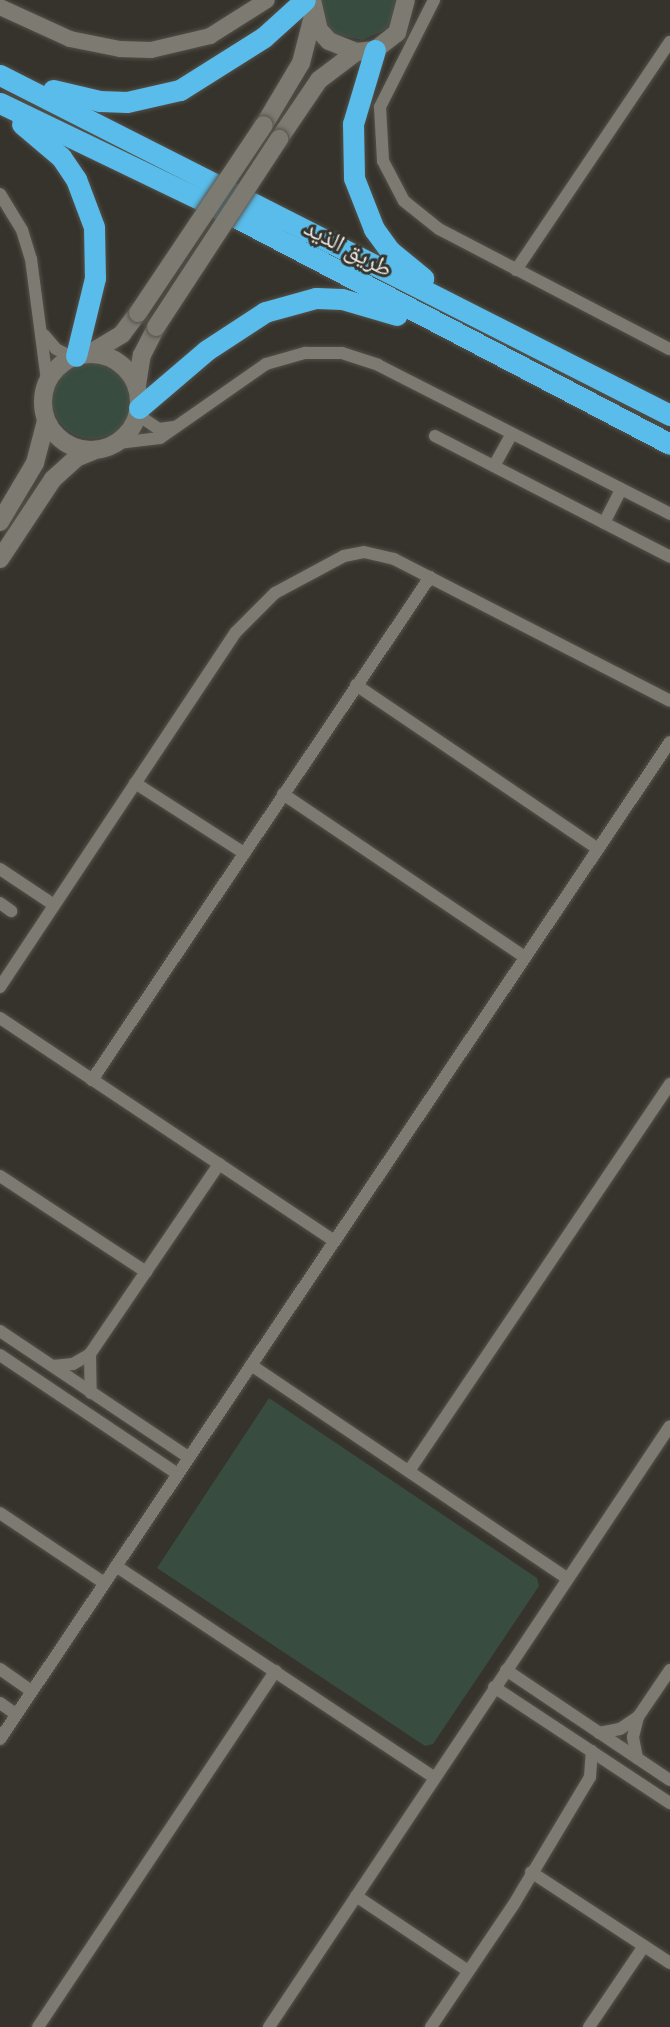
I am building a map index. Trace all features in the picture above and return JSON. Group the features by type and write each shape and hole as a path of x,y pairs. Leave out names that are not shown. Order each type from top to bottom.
{"highway":[{"path":"0,65 73,97 100,102 154,98 204,77 310,5"},
{"path":"366,51 352,124 351,151 361,205 390,251 434,284 583,360 664,411"},
{"name":"طريق الذيد","path":"0,75 664,411"},
{"name":"طريق الذيد","path":"0,103 222,210 670,444"},
{"path":"0,109 61,158 87,202 94,227 95,278 79,356"},
{"path":"139,411 207,350 265,312 316,298 342,299 392,313 549,392 644,431"}],"main road":[{"path":"0,559 53,479 76,457 118,443 139,411 137,386 142,355 156,327 319,80 397,33 406,0"},
{"path":"310,5 329,41 366,51"},
{"path":"0,522 35,463 46,421 42,397 47,381 79,356 122,334 138,313 264,125 301,64 310,5"},
{"path":"79,356 113,359 137,386"},
{"path":"46,421 65,443 93,451"}],"street":[{"path":"0,7 69,39 120,49 151,50 210,36 267,0"},
{"path":"434,0 380,107 383,161 397,191 420,217 670,349"},
{"path":"516,270 670,42"},
{"path":"0,194 27,245 44,335 47,381"},
{"path":"44,335 56,349 79,356"},
{"path":"118,443 150,442 266,363 323,352 378,365 670,514"},
{"path":"139,411 159,429 177,425"},
{"path":"494,467 512,435"},
{"path":"435,436 670,557"},
{"path":"604,523 621,489"},
{"path":"0,987 236,632 275,593 354,553 384,555 670,701"},
{"path":"92,1080 430,577"},
{"path":"356,685 598,849"},
{"path":"0,1739 187,1456 335,1241 670,742"},
{"path":"135,783 244,853"},
{"path":"283,794 525,957"},
{"path":"0,869 54,905"},
{"path":"0,1018 335,1241"},
{"path":"409,1471 670,1084"},
{"path":"53,1366 73,1364 90,1354 219,1164"},
{"path":"0,1176 146,1272"},
{"path":"0,1331 187,1456"},
{"path":"90,1354 91,1393"},
{"path":"0,1355 176,1473"},
{"path":"251,1365 567,1578"},
{"path":"269,2027 670,1426"},
{"path":"0,1513 104,1583"},
{"path":"116,1566 434,1777"},
{"path":"0,1669 32,1691"},
{"path":"506,1670 670,1780"},
{"path":"637,1758 633,1737 638,1717 670,1670"},
{"path":"38,2027 275,1671"},
{"path":"494,1687 670,1803"},
{"path":"0,1703 16,1714"},
{"path":"599,1733 620,1729 638,1717"},
{"path":"431,2027 590,1777 592,1751"},
{"path":"590,1777 614,1766"},
{"path":"531,1872 670,1963"},
{"path":"356,1896 468,1970"},
{"path":"589,2027 644,1946"}],"green space":[{"path":"318,0 398,0 387,29 363,40 337,35 327,26"},
{"path":"92,359 107,362 120,371 129,384 132,399 129,414 120,427 107,436 92,439 77,436 64,427 55,414 52,399 55,384 64,371 77,362"},
{"path":"269,1398 537,1578 539,1586 433,1744 425,1746 157,1568"}]}
